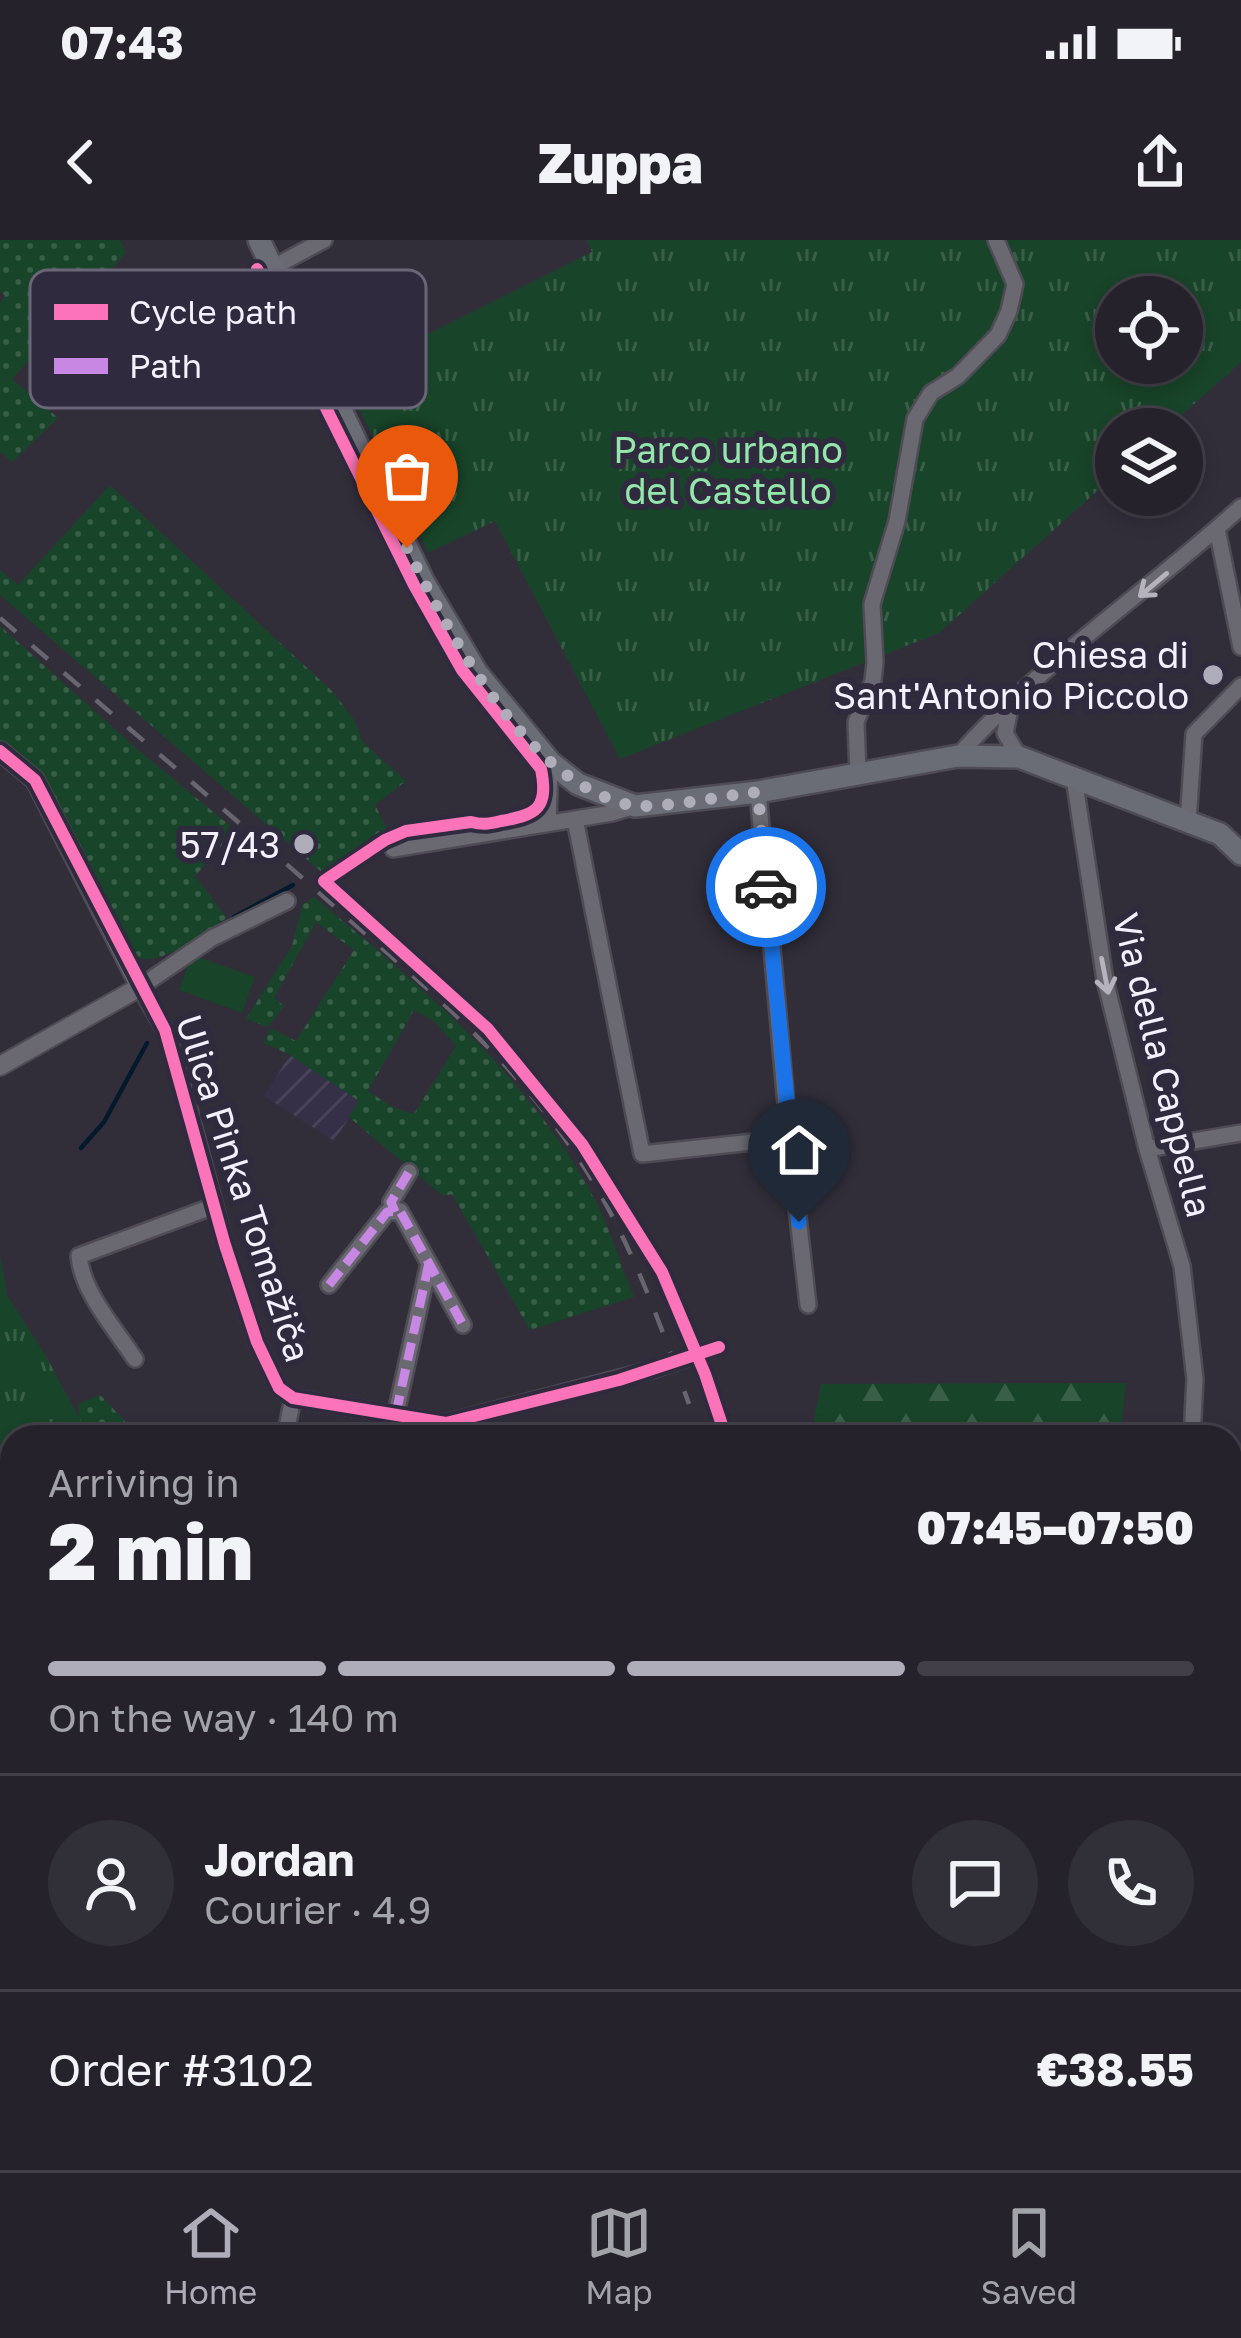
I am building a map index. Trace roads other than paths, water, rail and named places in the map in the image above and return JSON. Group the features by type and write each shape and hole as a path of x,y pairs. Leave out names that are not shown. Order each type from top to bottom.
{"main road":[{"path":"259,240 272,268"},
{"path":"340,408 423,581 477,674 550,762 578,784 635,806 758,792 958,756 1018,757 1220,833 1241,854"}],"street":[{"path":"272,268 324,240"},
{"path":"859,773 856,722 873,681 872,604 897,521 915,419 931,393 958,376 998,335 1010,311 1015,284 995,240"},
{"path":"958,756 1013,696 1241,507"},
{"path":"1217,529 1241,647"},
{"path":"1188,822 1194,734 1241,686"},
{"path":"1013,696 1005,734 1018,757"},
{"path":"0,752 34,780 140,987"},
{"path":"548,823 550,762"},
{"name":"Via della Cappella","path":"1074,778 1105,980 1182,1266 1196,1379 1194,1425"},
{"path":"758,792 808,1305"},
{"path":"393,849 635,806"},
{"path":"575,819 642,1154 789,1138"},
{"path":"0,1066 140,987 212,938 287,902"},
{"name":"Ulica Pinka Tomažiča","path":"140,987 176,1057 256,1342 279,1388 293,1398 446,1423 651,1370 718,1347"},
{"path":"1147,1149 1241,1133"},
{"path":"395,1212 391,1202 410,1172"},
{"name":"Ulica Pinka Tomažiča","path":"135,1359 104,1314 79,1256 214,1205"},
{"path":"329,1285 376,1223 387,1212 400,1211 464,1324"},
{"path":"396,1413 429,1263"},
{"path":"288,1425 293,1398"}],"waterway":[{"path":"234,917 293,885"},
{"path":"81,1148 104,1122 147,1043"}],"railway":[{"path":"0,618 409,972 502,1062 557,1128 615,1221 689,1404"}],"place":[{"name":"Chiesa di Sant'Antonio Piccolo","path":"1213,675"},
{"name":"57/43","path":"304,844"}],"park label":[{"name":"Parco urbano del Castello","path":"728,470"}]}
